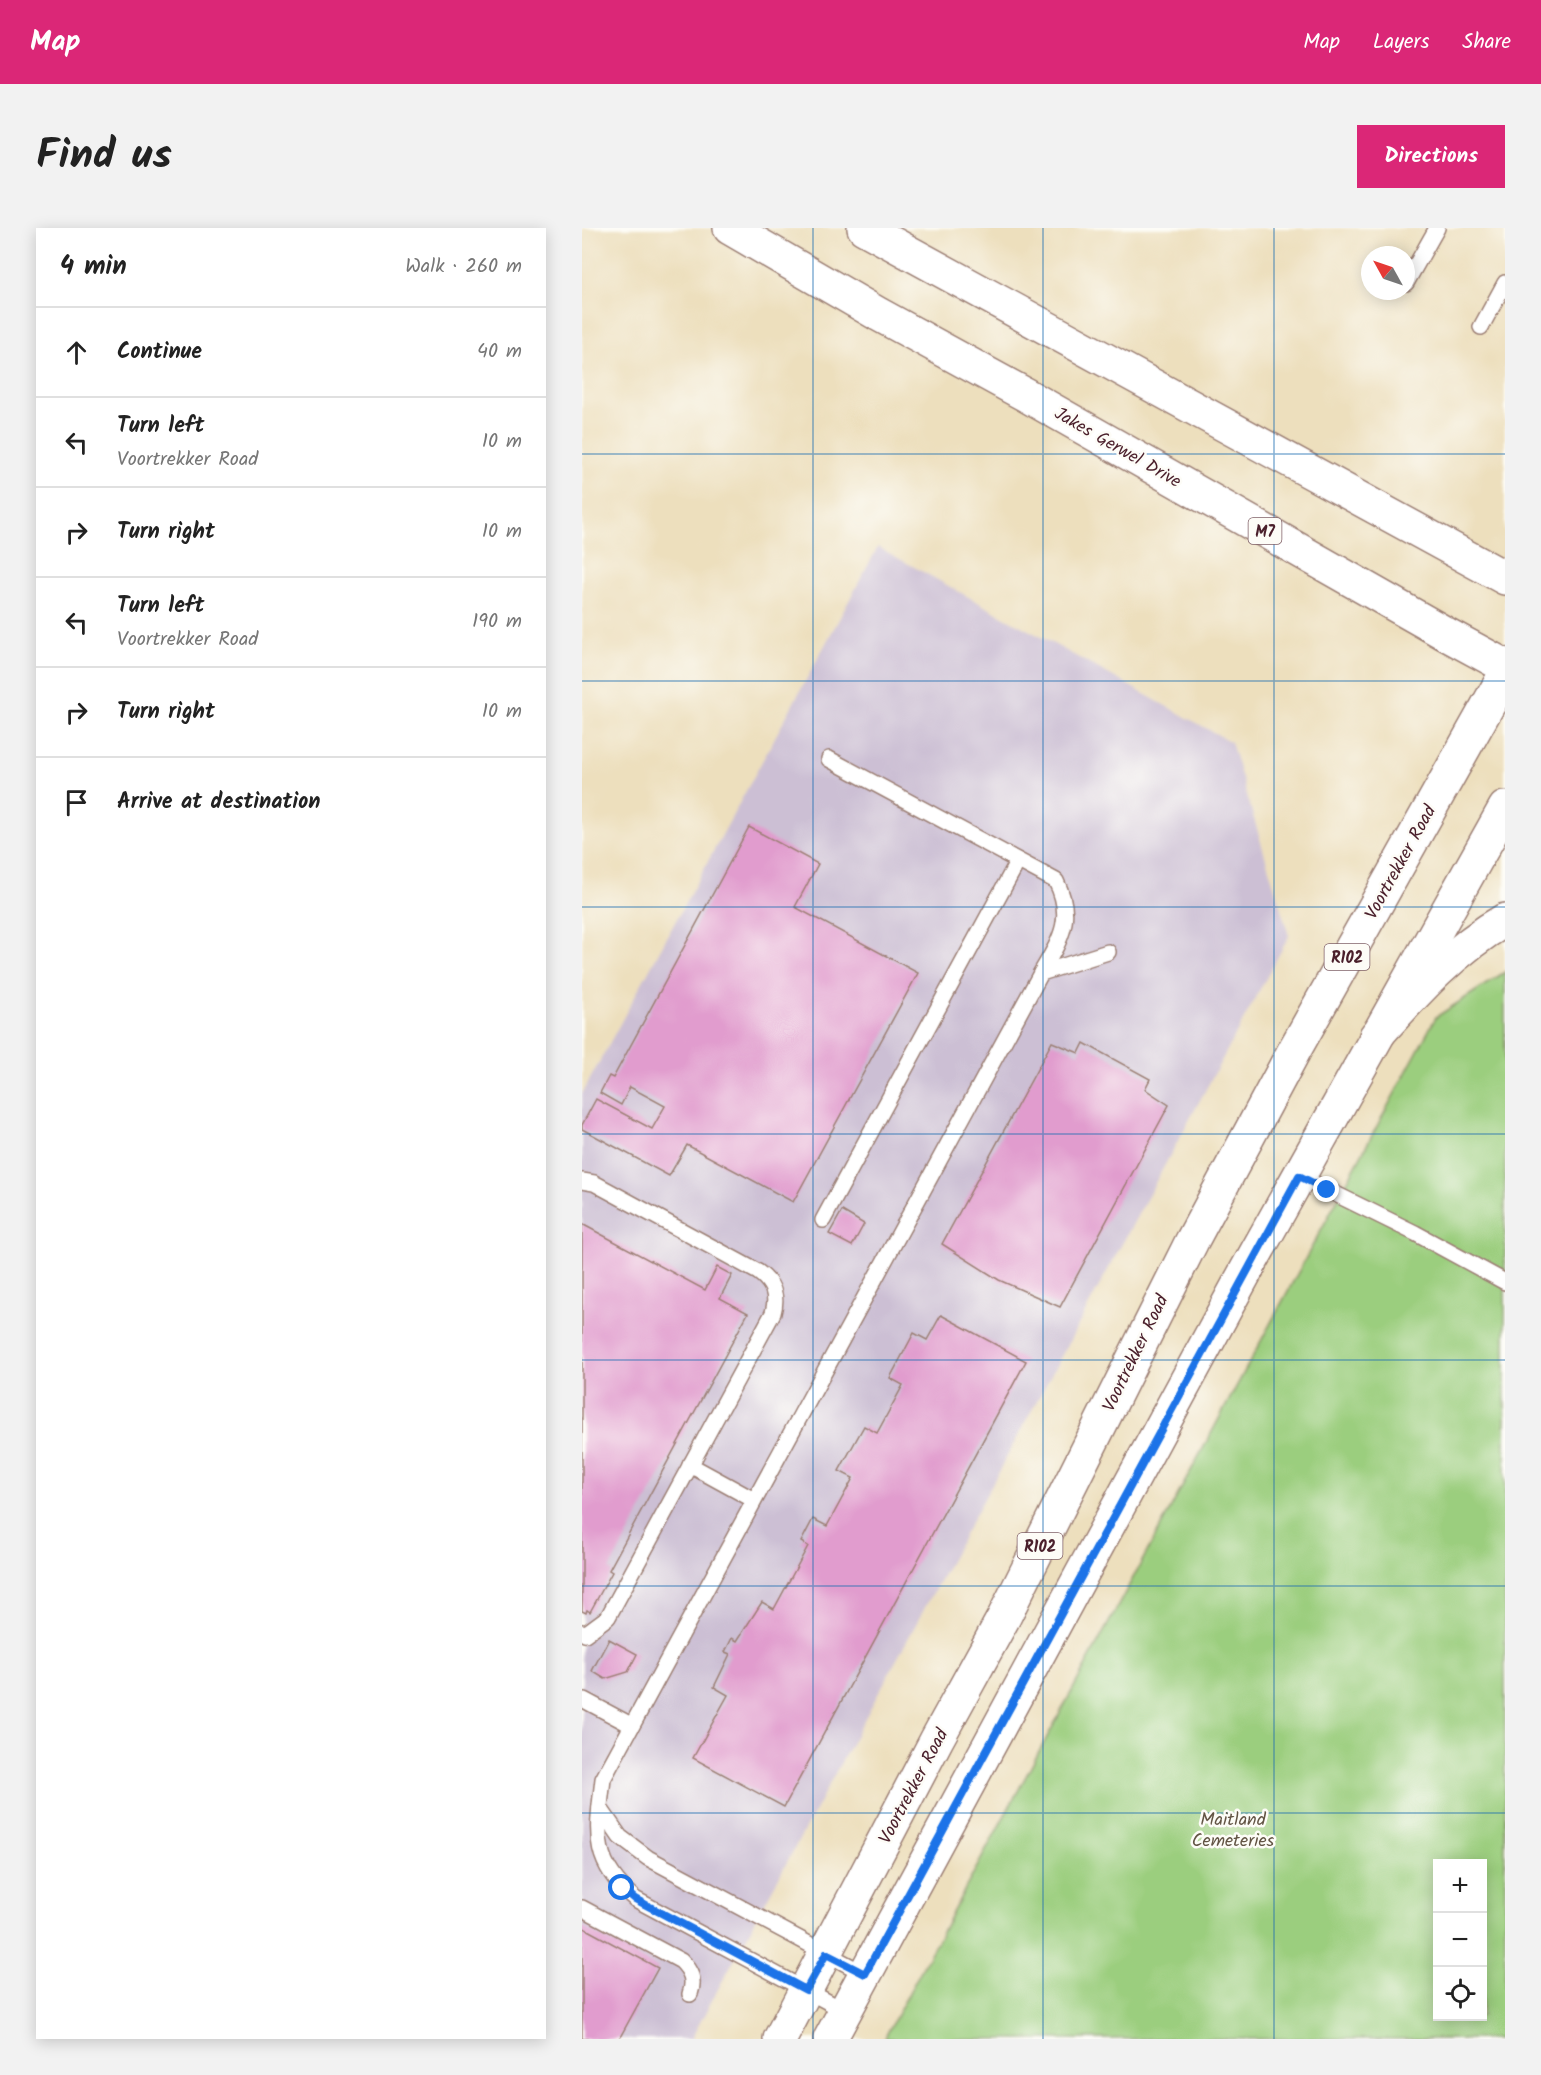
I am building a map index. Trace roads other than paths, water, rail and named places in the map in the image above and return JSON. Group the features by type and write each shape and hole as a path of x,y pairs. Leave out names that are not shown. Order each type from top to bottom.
{"main road":[{"name":"Jakes Gerwel Drive","path":"730,228 878,314 1026,395 1505,666"},
{"path":"864,228 1505,578"},
{"name":"Voortrekker Road","path":"780,2039 937,1739 1004,1617 1180,1262 1295,1049 1505,675"},
{"name":"R102","path":"837,2025 1299,1176 1505,808"},
{"path":"1376,1036 1437,971 1474,940 1505,920"}],"lane":[{"path":"1415,267 1437,228"},
{"path":"1481,327 1505,283"},
{"path":"829,759 1056,881 1065,906 1065,922 1061,938 631,1725 603,1779 598,1821 600,1846 611,1874 622,1888 635,1899 806,1990 837,2025"},
{"path":"823,1220 1018,861"},
{"path":"1041,973 1108,952"},
{"path":"1299,1176 1414,1233 1505,1282"},
{"path":"582,1181 594,1184 758,1272 767,1279 775,1296 773,1313 608,1617 585,1634 582,1632"},
{"path":"690,1465 754,1500"},
{"path":"584,1700 631,1725"},
{"path":"600,1808 620,1837 640,1853 865,1974"},
{"path":"582,1908 681,1961 692,1976 693,1985 690,1994"}],"park label":[{"name":"Maitland Cemeteries","path":"1233,1829"}]}
